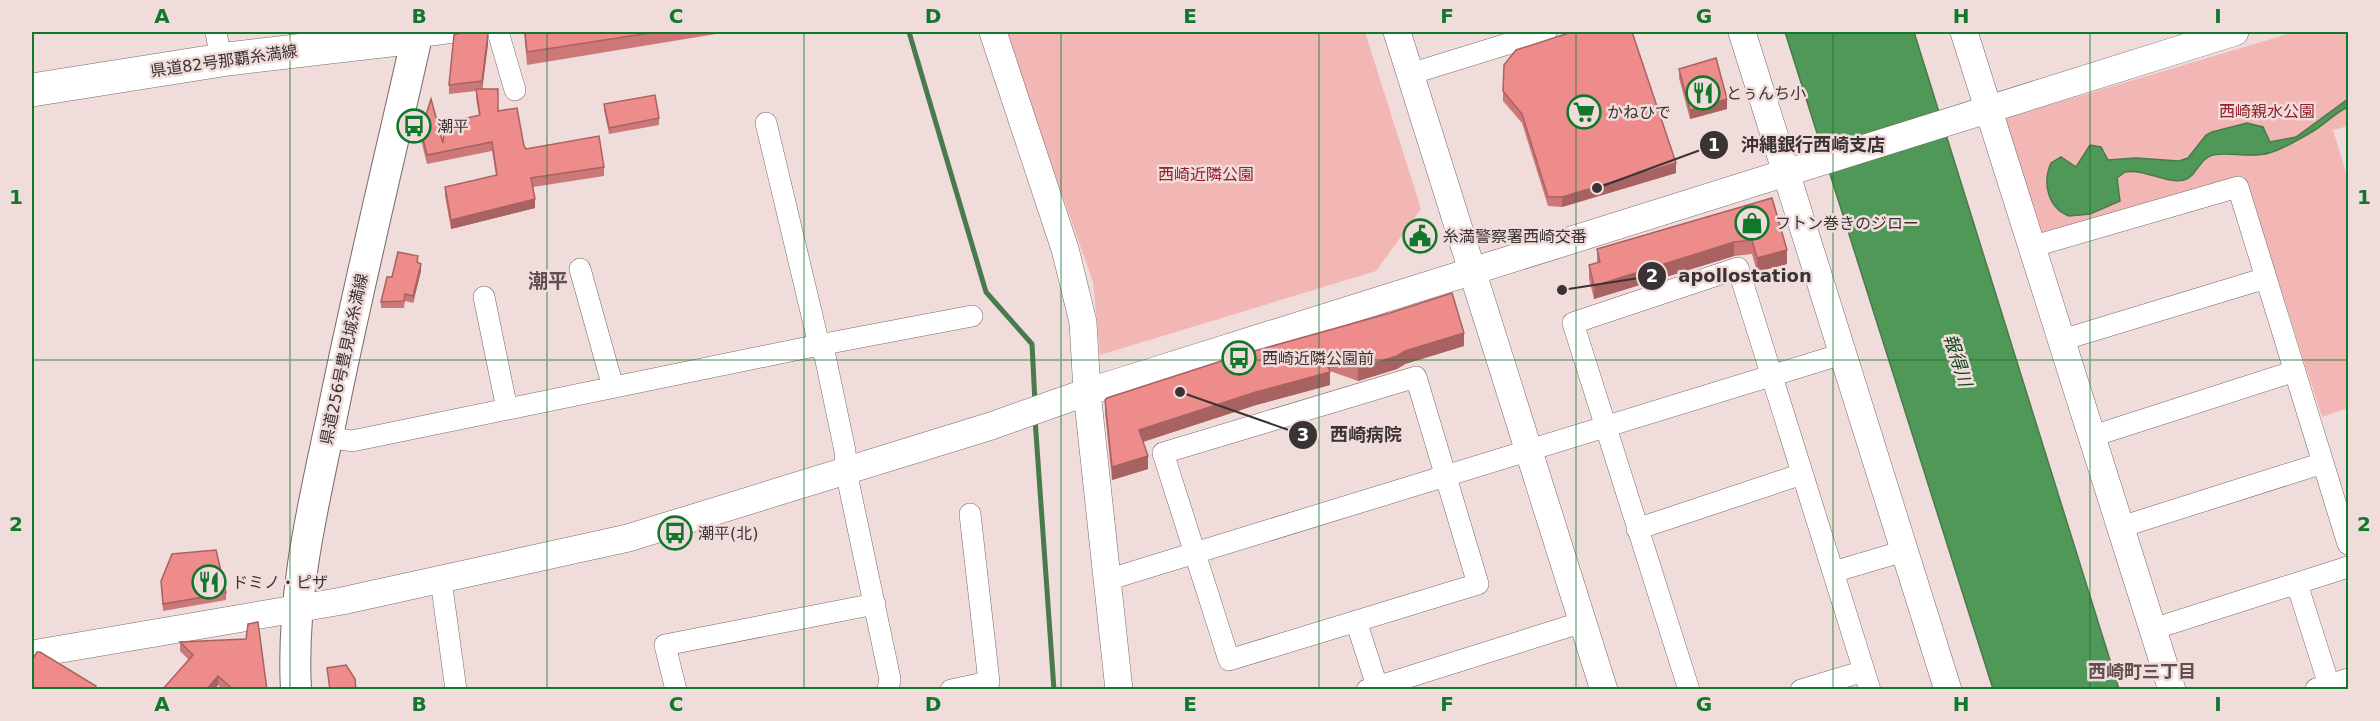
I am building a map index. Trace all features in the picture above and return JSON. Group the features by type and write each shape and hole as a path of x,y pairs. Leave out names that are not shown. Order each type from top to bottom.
{"main road":[{"name":"県道82号那覇糸満線","path":"32,90 219,46 417,34"},
{"name":"県道256号豊見城糸満線","path":"296,690 294,657 296,608 303,561 327,437 417,34"}],"street":[{"path":"417,34 454,32"},
{"path":"498,32 515,90"},
{"path":"993,32 1065,249 1083,322 1088,392 1119,690"},
{"path":"1397,32 1604,690"},
{"path":"1410,74 1545,32"},
{"path":"1742,32 1948,690"},
{"path":"1964,32 2172,690"},
{"path":"32,654 342,602 628,538 991,426 1088,392 2235,32"},
{"path":"766,123 819,345 825,356 845,451 846,471 890,679 888,690"},
{"path":"2031,247 2238,187 2349,544"},
{"path":"1689,690 1572,323 1738,268 1867,680 1801,690"},
{"path":"580,269 613,387"},
{"path":"2062,340 2266,278"},
{"path":"484,297 507,409"},
{"path":"327,437 352,441 819,345 972,316"},
{"path":"1107,580 1842,354"},
{"path":"2093,436 2295,371"},
{"path":"1416,377 1446,476 1478,584 1228,660 1163,453 1416,377"},
{"path":"2121,527 2323,463"},
{"path":"1637,529 1802,474"},
{"path":"951,690 989,682 970,514"},
{"path":"1833,572 1904,551"},
{"path":"2152,629 2349,567"},
{"path":"441,580 456,690"},
{"path":"2296,584 2331,685"},
{"path":"676,690 665,645 875,604"},
{"path":"1356,621 1372,688 1583,622"}],"green space":[{"name":"西崎近隣公園","path":"1005,32 1365,32 1421,209 1376,271 1100,355 1093,282"},
{"name":"西崎親水公園","path":"2295,32 2348,32 2348,126 2333,130 2348,179 2348,408 2322,417 2244,176 2038,239 2003,119"}],"water":[{"name":"報得川","path":"1785,32 1914,32 2119,689 1993,689"},
{"path":"2348,99 2348,107 2315,130 2269,153 2262,155 2216,154 2206,158 2188,179 2177,181 2125,172 2117,178 2120,201 2090,214 2069,216 2056,207 2049,194 2047,179 2051,163 2061,157 2076,167 2090,145 2101,147 2108,160 2136,158 2179,161 2188,158 2206,135 2247,123 2263,127 2270,142 2296,137"}],"building":[{"path":"462,32 487,32 488,34 482,81 449,85 454,35"},
{"path":"525,32 656,32 527,52"},
{"name":"かねひで","path":"1572,32 1632,32 1676,163 1562,197 1548,197 1522,114 1503,91 1504,65 1516,50"},
{"name":"とぅんち小","path":"1716,58 1727,99 1690,110 1679,69"},
{"path":"476,89 498,89 498,111 517,108 526,149 599,136 604,167 531,178 535,199 451,220 445,187 497,175 492,142 427,155 421,131 431,99 443,143 445,123 480,115"},
{"path":"655,95 659,118 609,128 604,104"},
{"path":"1772,198 1787,250 1757,258 1752,240 1734,242 1594,286 1589,265 1600,262 1597,249"},
{"path":"1419,221 1426,224 1430,232 1421,244 1411,242 1406,232 1409,225"},
{"path":"398,252 418,256 417,262 421,264 413,296 405,294 404,301 381,302 387,277 392,277"},
{"path":"1452,293 1464,333 1358,368 1325,357 1330,372 1256,392 1139,430 1148,456 1112,467 1105,400 1107,398 1240,355"},
{"path":"216,550 226,593 163,604 161,581 172,554"},
{"path":"258,622 267,690 234,690 218,676 206,690 162,690 193,655 180,642 246,639 248,624"},
{"path":"37,652 96,686 94,690 34,690 32,688 32,660"},
{"path":"346,665 355,679 356,690 330,690 327,668"}],"waterway":[{"path":"909,32 986,292 1032,344 1035,403"},
{"path":"1035,419 1054,690"}],"place":[{"name":"とぅんち小","path":"1703,93"},
{"name":"かねひで","path":"1584,112"},
{"name":"潮平","path":"414,126"},
{"name":"沖縄銀行西崎支店","path":"1597,188"},
{"name":"フトン巻きのジロー","path":"1752,223"},
{"name":"糸満警察署西崎交番","path":"1420,236"},
{"name":"apollostation","path":"1562,290"},
{"name":"西崎近隣公園前","path":"1239,358"},
{"name":"西崎病院","path":"1180,392"},
{"name":"潮平(北)","path":"675,533"},
{"name":"ドミノ・ピザ","path":"209,582"}],"district":[{"name":"潮平","path":"548,281"},
{"name":"西崎町三丁目","path":"2142,671"}]}
